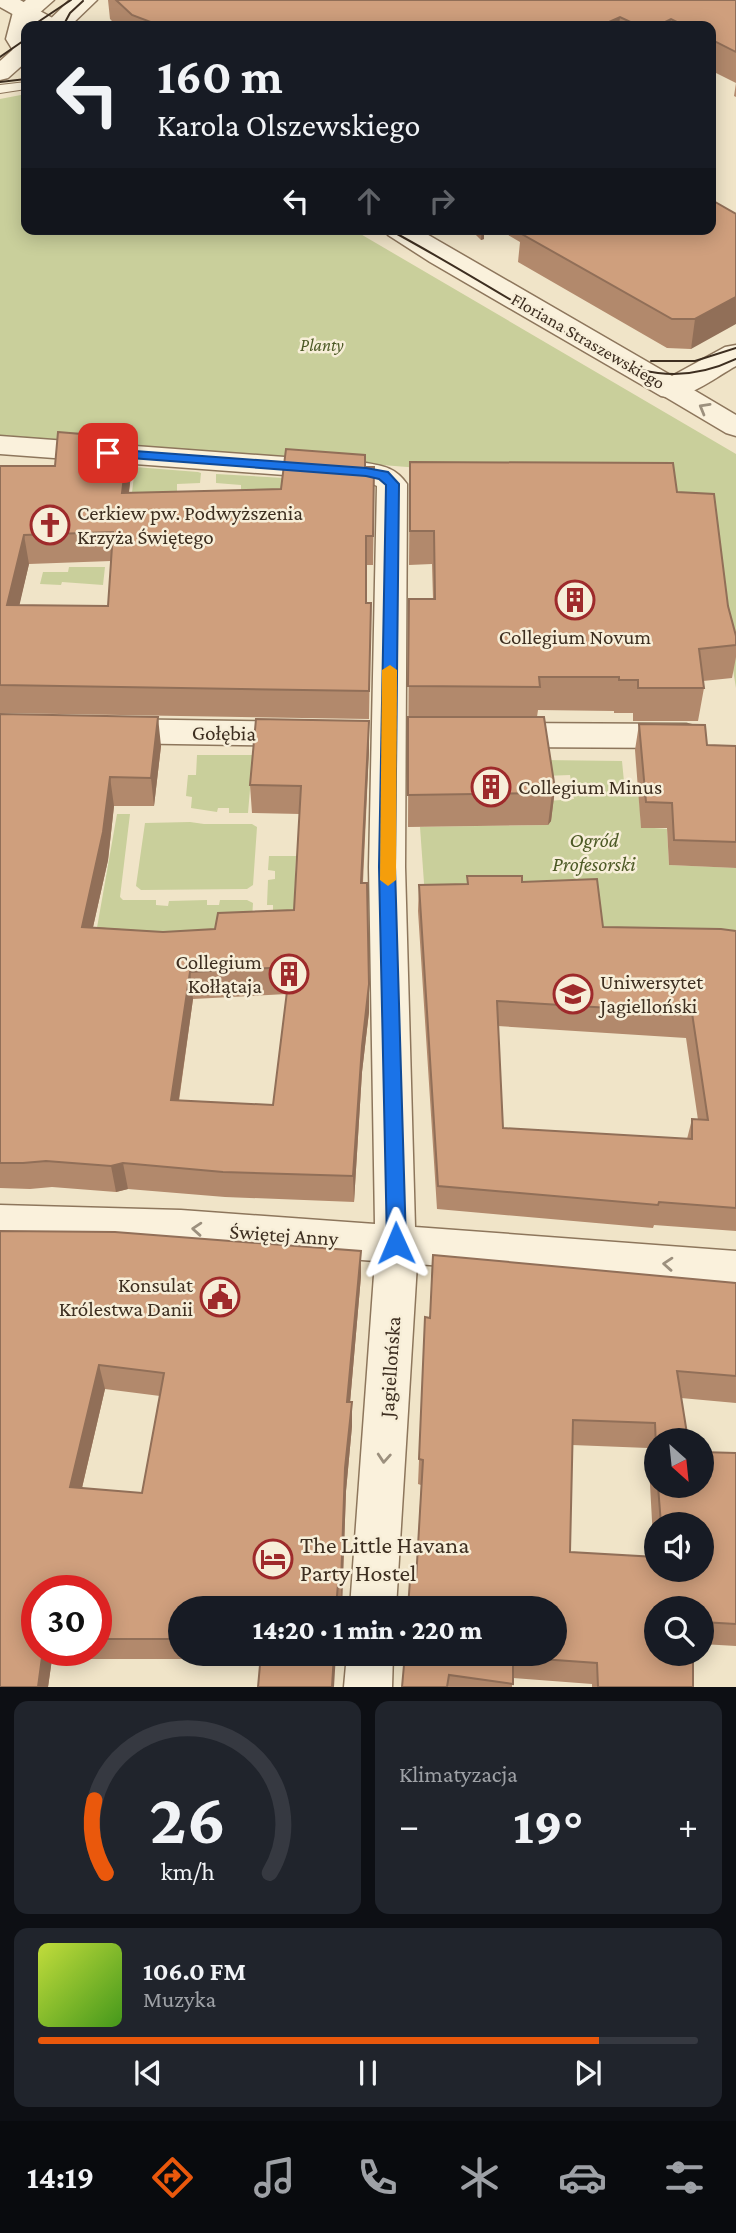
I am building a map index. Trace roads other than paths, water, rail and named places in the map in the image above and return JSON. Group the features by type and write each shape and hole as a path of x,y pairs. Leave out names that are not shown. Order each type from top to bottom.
{"street":[{"path":"3,0 34,6 48,21"},
{"path":"58,21 85,0"},
{"path":"0,32 34,6"},
{"path":"0,73 21,55"},
{"name":"Floriana Straszewskiego","path":"389,235 440,256"},
{"name":"Floriana Straszewskiego","path":"407,235 736,427"},
{"path":"672,389 736,354"},
{"name":"Jagiellońska","path":"0,445 366,472 383,475 393,484 387,867 396,1243 374,1596"},
{"name":"Gołębia","path":"78,730 326,734"},
{"path":"468,735 701,736"},
{"name":"Świętej Anny","path":"0,1223 181,1228 736,1270"},
{"path":"368,1687 369,1666"}],"lane":[{"path":"0,89 21,87"}],"tram line":[{"path":"40,21 71,0"},
{"path":"66,21 83,1"},
{"path":"0,57 21,42"},
{"path":"0,82 21,80"},
{"path":"399,235 592,349 629,366 678,374 714,368 736,359"},
{"path":"651,361 695,361 736,348"}],"place":[{"name":"Cerkiew pw. Podwyższenia Krzyża Świętego","path":"50,525"},
{"name":"Collegium Novum","path":"575,600"},
{"name":"Collegium Minus","path":"491,787"},
{"name":"Collegium Kołłątaja","path":"289,974"},
{"name":"Uniwersytet Jagielloński","path":"573,994"},
{"name":"Konsulat Królestwa Danii","path":"220,1297"},
{"name":"The Little Havana Party Hostel","path":"273,1559"}],"park label":[{"name":"Planty","path":"322,345"},
{"name":"Ogród Profesorski","path":"594,852"}]}
